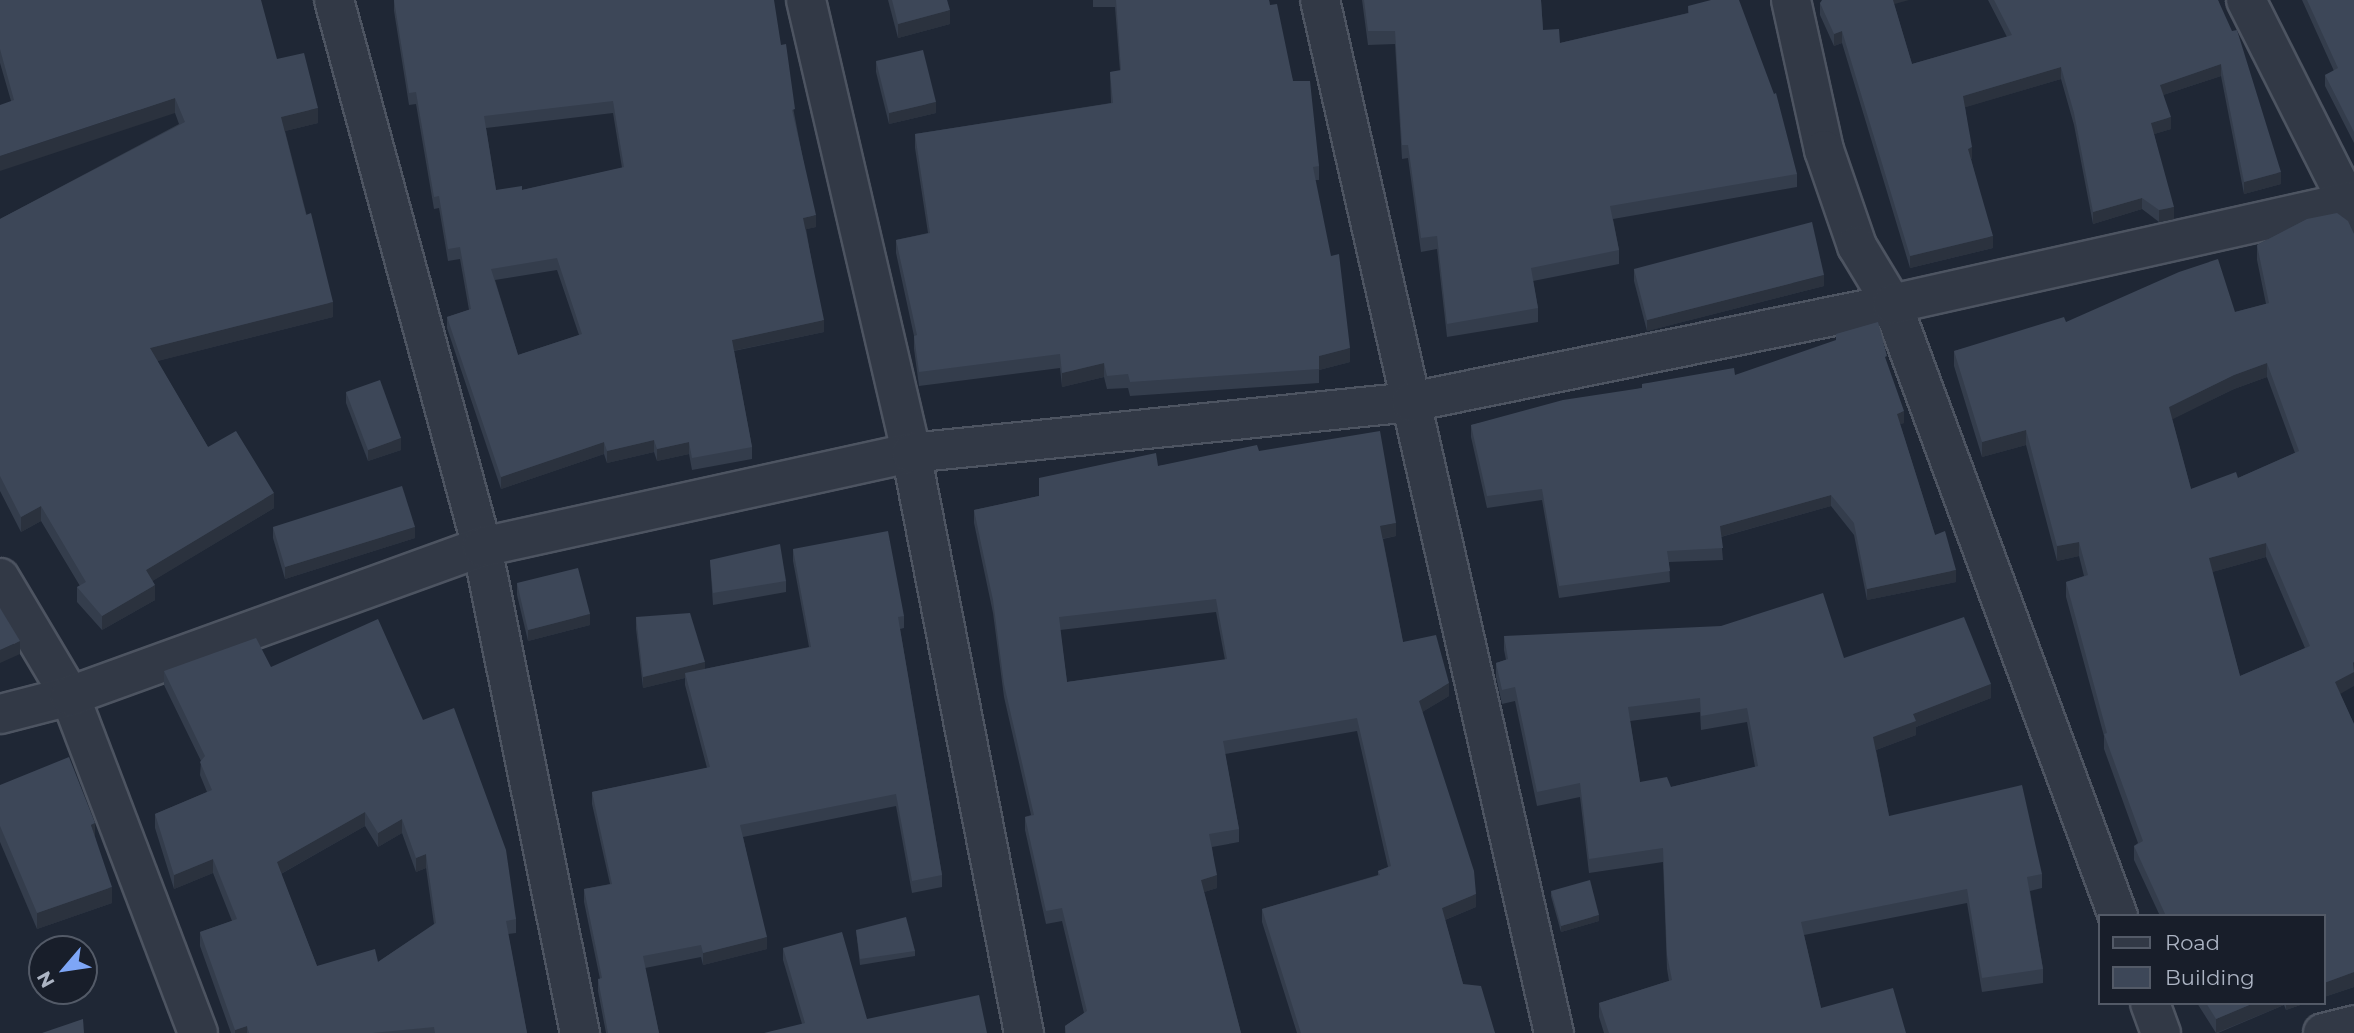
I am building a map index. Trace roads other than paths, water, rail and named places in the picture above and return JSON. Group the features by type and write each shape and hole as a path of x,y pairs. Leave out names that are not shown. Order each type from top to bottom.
{"street":[{"path":"334,0 482,547 579,1033"},
{"path":"806,0 911,453 1024,1033"},
{"path":"1320,0 1554,1033"},
{"path":"1791,0 1824,150 1857,246 1892,304 2117,914"},
{"path":"0,714 70,696 482,547 911,453 1411,402 1892,304 2352,206 2246,0"},
{"path":"0,578 70,696 198,1033"},
{"path":"2151,1005 2161,1033"},
{"path":"2323,1033 2354,1025"}]}
